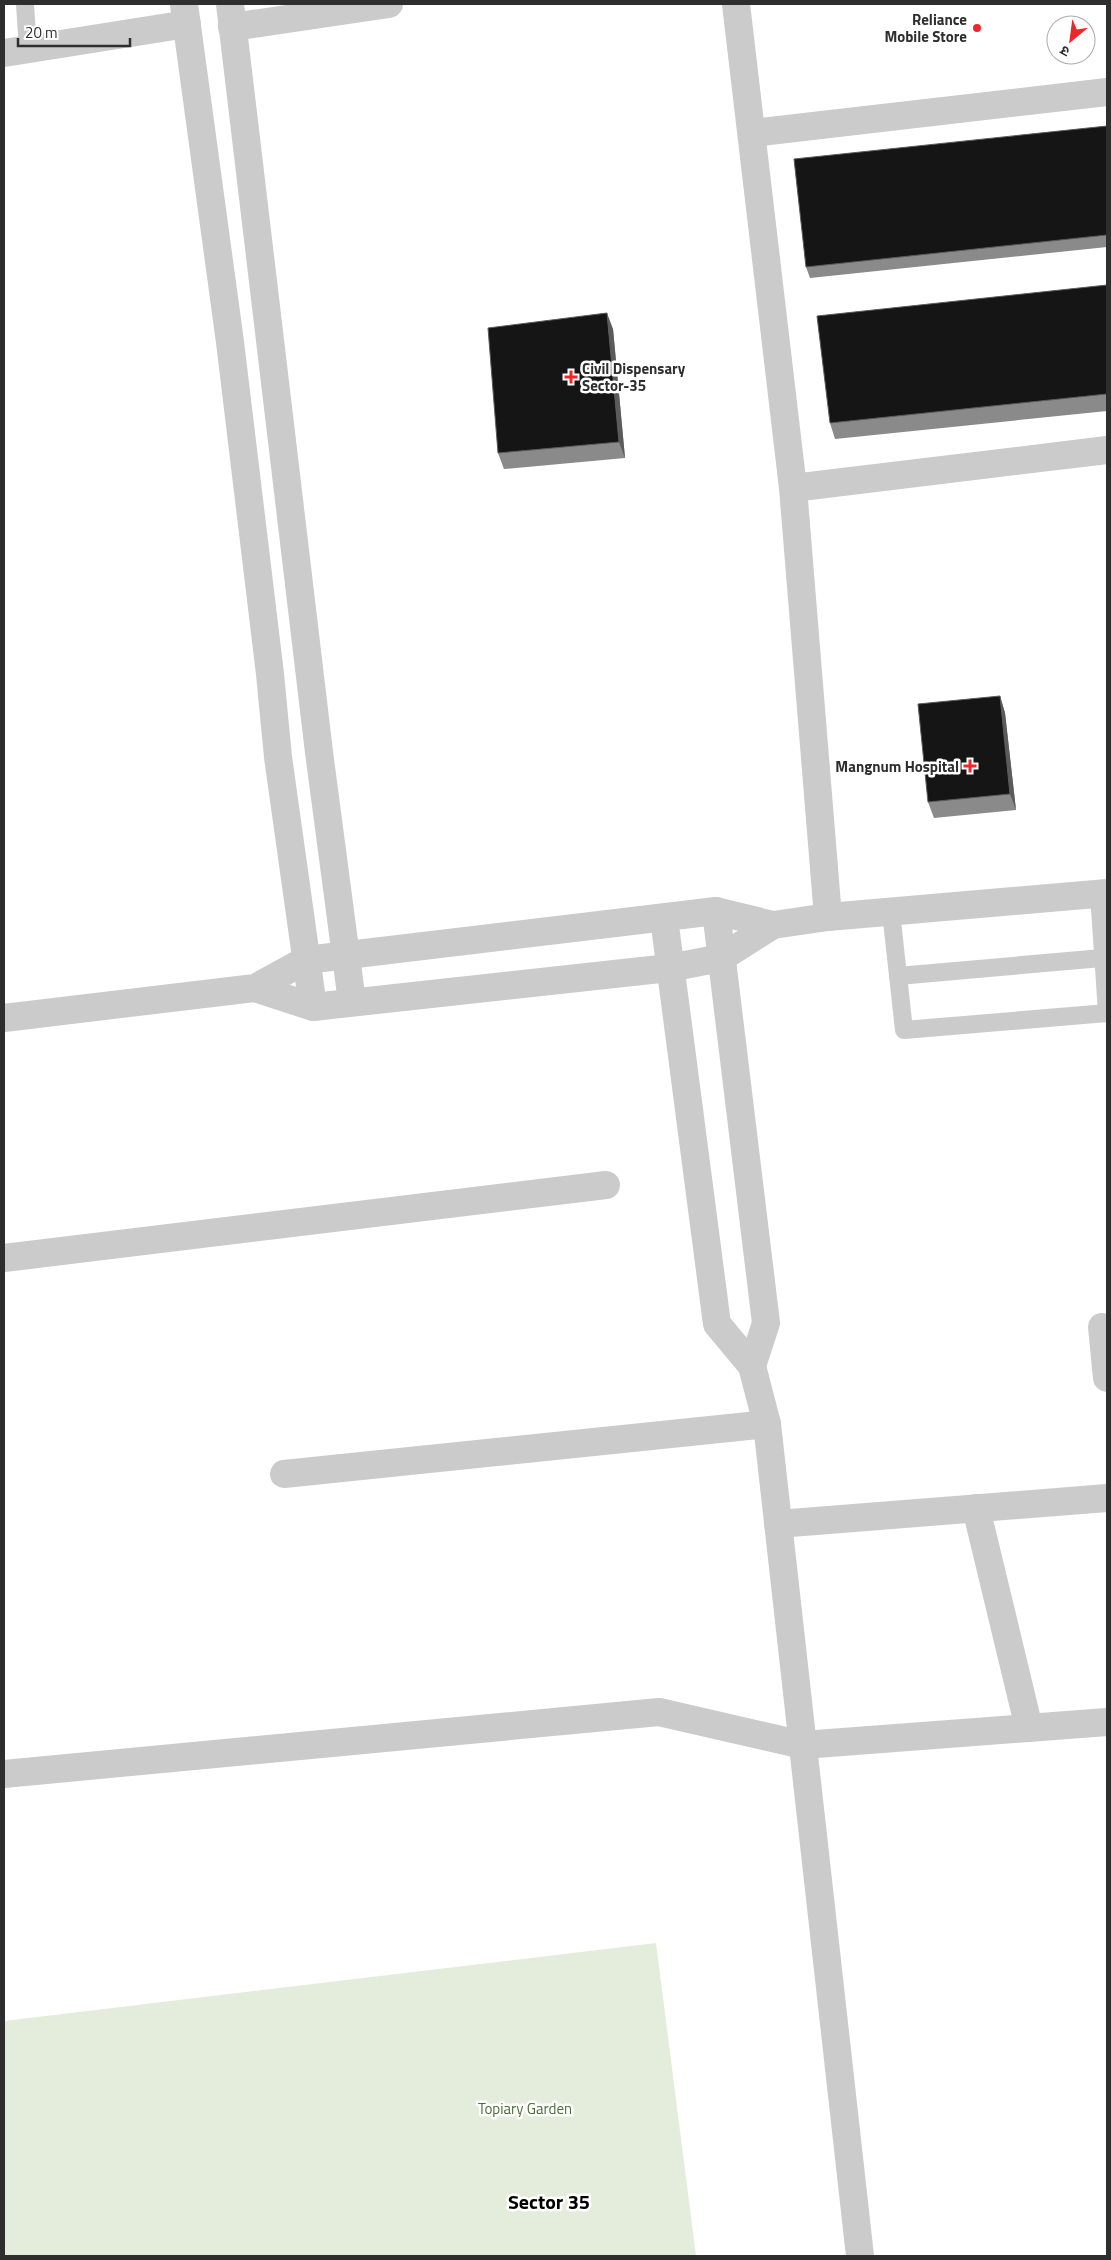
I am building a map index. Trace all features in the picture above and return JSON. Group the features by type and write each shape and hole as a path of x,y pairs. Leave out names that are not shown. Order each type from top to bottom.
{"street":[{"path":"352,1002 231,15 381,4"},
{"path":"736,4 793,488 828,917"},
{"path":"16,52 185,14 251,511 278,757 313,1007"},
{"path":"752,133 1107,92"},
{"path":"793,488 1107,450"},
{"path":"251,511 290,504"},
{"path":"4,1018 255,988 306,960 716,911 773,925 828,917 1103,893"},
{"path":"716,911 766,1323 752,1366"},
{"path":"664,918 669,968 718,1324 752,1366 767,1424 860,2256"},
{"path":"255,988 313,1007 669,968 721,958 773,925"},
{"path":"4,1258 606,1185"},
{"path":"1102,1327 1107,1378"},
{"path":"284,1474 767,1424"},
{"path":"778,1524 1107,1498"},
{"path":"976,1508 1029,1728"},
{"path":"4,1774 659,1712 803,1745 1107,1722"}],"lane":[{"path":"16,52 25,4"},
{"path":"891,912 904,1030 1107,1013 1102,958 1103,893"},
{"path":"898,976 1102,958"}],"green space":[{"name":"Topiary Garden","path":"656,1943 696,2256 4,2256 4,2021"}],"building":[{"path":"1107,126 1107,235 806,267 794,159"},
{"path":"1107,285 1107,394 830,423 817,316"},
{"path":"607,313 619,442 498,453 488,328"},
{"path":"1000,696 1010,794 928,802 918,704"}],"place":[{"name":"Reliance Mobile Store","path":"977,28"},
{"name":"Civil Dispensary Sector-35","path":"571,377"},
{"name":"Mangnum Hospital","path":"970,766"}],"district":[{"name":"Sector 35","path":"549,2201"}]}
